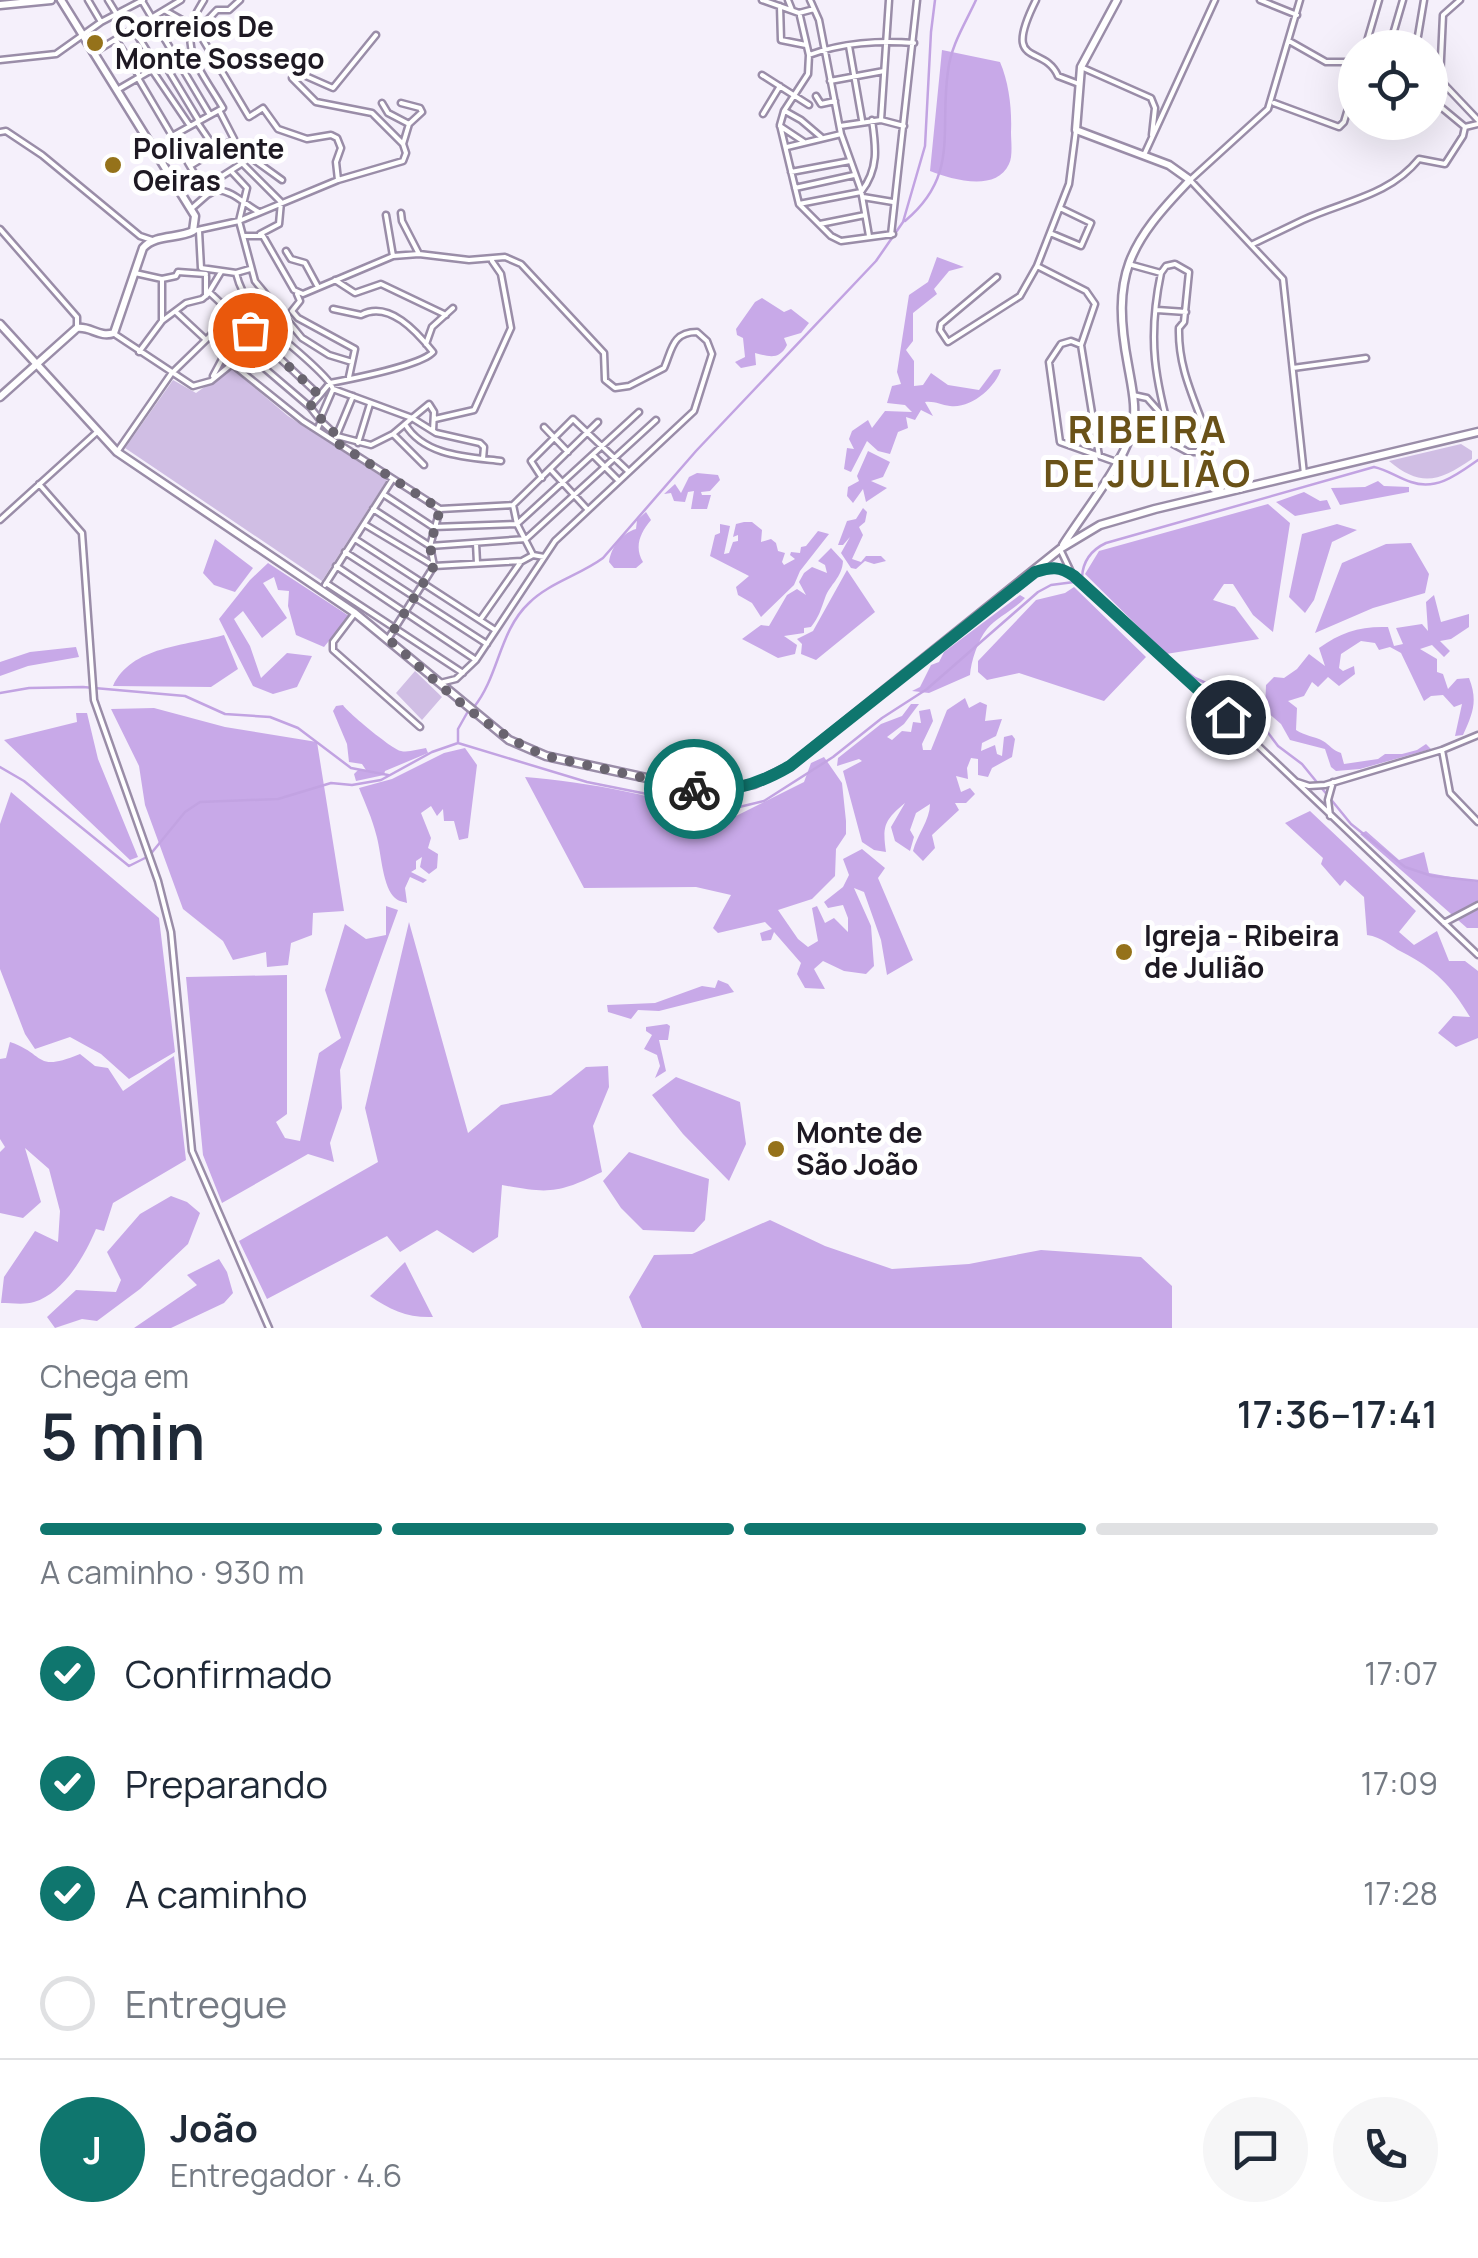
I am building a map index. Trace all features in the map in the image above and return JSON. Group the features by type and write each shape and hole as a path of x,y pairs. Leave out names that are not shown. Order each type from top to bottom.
{"main road":[{"path":"0,6 51,0"},
{"path":"0,397 77,328 114,333 143,248 152,240 196,231 195,216 61,0"},
{"path":"1060,549 1131,434 1133,395 1119,301 1128,264 1154,218 1190,180 1169,166 1076,130 1081,68 1117,0"},
{"path":"0,324 117,452 324,587 509,740 546,756 706,792 771,778 808,754 1060,549 1100,526 1478,432"}],"street":[{"path":"88,0 101,22"},
{"path":"108,0 117,14"},
{"path":"126,0 130,8"},
{"path":"0,60 56,54 101,22 142,0 210,115"},
{"path":"93,53 182,0"},
{"path":"174,135 223,108 190,52 188,36 204,0"},
{"path":"762,0 800,13 814,9"},
{"path":"788,0 792,10"},
{"path":"810,0 841,134 862,195 869,236"},
{"path":"880,120 889,0"},
{"path":"800,13 808,74 784,111 780,126 800,204 841,240 892,235 917,0"},
{"path":"1036,0 1025,25 1026,51 1052,66 1058,76 1078,84"},
{"path":"1143,156 1215,0"},
{"path":"1260,0 1297,15"},
{"path":"1300,0 1268,109 1190,180 1283,279 1304,474"},
{"path":"1370,30 1379,0"},
{"path":"1395,30 1404,0"},
{"path":"1419,30 1424,0"},
{"path":"1460,0 1443,15 1439,56 1440,80 1478,122 1465,127"},
{"path":"198,30 217,10 229,10 236,1"},
{"path":"780,6 779,38 806,45"},
{"path":"166,11 198,30 248,117 263,108 278,129 307,139 330,135 337,138 338,180"},
{"path":"134,30 190,126"},
{"path":"206,271 201,268 196,231 239,221 338,180 403,160 403,144 372,113 316,102 292,78 299,73 334,88 376,34"},
{"path":"116,40 207,195"},
{"path":"808,55 888,41 914,43"},
{"path":"1290,41 1326,62 1338,62"},
{"path":"850,46 862,120"},
{"path":"117,90 190,52"},
{"path":"164,63 215,148"},
{"path":"1081,68 1151,98 1152,140"},
{"path":"830,81 886,70"},
{"path":"762,75 809,105"},
{"path":"763,114 780,86"},
{"path":"816,96 819,103 835,101"},
{"path":"401,102 422,112 409,124 403,144"},
{"path":"1272,102 1338,126"},
{"path":"382,104 388,113 409,124"},
{"path":"219,110 246,154 282,180"},
{"path":"784,111 822,137"},
{"path":"1448,113 1465,127"},
{"path":"862,195 875,164 872,120"},
{"path":"840,126 880,120 904,126"},
{"path":"780,126 804,142"},
{"path":"1252,244 1376,193 1407,174 1419,159 1445,164 1465,127"},
{"path":"2,130 42,154 140,236 152,240"},
{"path":"997,277 941,324 940,330 948,342 1020,296 1037,266 1073,171 1076,130"},
{"path":"786,147 841,134"},
{"path":"190,166 234,140"},
{"path":"159,158 180,148"},
{"path":"216,190 216,180 242,164 246,154"},
{"path":"791,172 850,161"},
{"path":"242,164 280,202 282,216 278,224 256,236"},
{"path":"232,172 248,188"},
{"path":"795,188 855,174"},
{"path":"256,178 248,188 239,221 254,282 302,338 329,355 352,362"},
{"path":"190,209 216,190 234,194 242,204 262,213"},
{"path":"800,204 862,195 893,202"},
{"path":"1050,232 1081,246 1092,222 1060,208"},
{"path":"401,212 419,254"},
{"path":"820,224 865,215"},
{"path":"386,216 394,256"},
{"path":"0,230 78,317 77,328"},
{"path":"140,236 143,248"},
{"path":"245,236 263,236 300,301 292,311 308,326 355,349 348,380"},
{"path":"286,251 292,260 305,264 318,287"},
{"path":"294,290 303,294 394,256 505,257 521,264 604,353 605,380 615,388 661,371 674,340 686,332 697,332 707,341 712,354 694,411 555,541 476,660 456,679 439,683"},
{"path":"435,419 476,408 511,328 501,274 491,259"},
{"path":"1128,264 1161,274"},
{"path":"1175,264 1189,272 1178,352 1182,374 1206,432 1198,452 1188,452 1173,444 1153,356 1156,310 1161,274 1166,266 1175,264"},
{"path":"1037,266 1086,291 1095,304 1081,345 1099,456"},
{"path":"136,272 162,279 178,272 250,270"},
{"path":"206,271 207,294"},
{"path":"138,352 162,320 207,294 222,272"},
{"path":"236,273 241,294 332,386 412,418 433,431 480,443 484,448 483,459"},
{"path":"162,279 162,320"},
{"path":"336,280 354,293 381,284 446,315"},
{"path":"207,294 319,395"},
{"path":"117,452 171,374 211,335 226,308"},
{"path":"426,344 432,327 453,308"},
{"path":"310,407 332,386 394,366 416,364 433,352 407,324 386,311 360,314 333,309"},
{"path":"1156,310 1186,312"},
{"path":"176,312 204,338"},
{"path":"114,333 193,386 210,380 232,364 317,430 440,509 512,505 598,422"},
{"path":"1081,345 1069,340 1061,344 1049,362 1060,442 1116,462"},
{"path":"210,380 230,344 235,343 310,407 335,438 376,445 429,404 435,419 433,431"},
{"path":"1293,368 1366,358"},
{"path":"317,430 332,386"},
{"path":"1133,395 1147,398 1166,419"},
{"path":"335,438 353,396"},
{"path":"358,442 371,402"},
{"path":"383,494 433,527 518,524 638,412"},
{"path":"542,478 531,461 573,420 629,472"},
{"path":"373,510 430,546 526,539 656,420"},
{"path":"405,424 422,443 443,451 501,461"},
{"path":"544,428 568,452"},
{"path":"0,520 97,432"},
{"path":"393,434 424,465"},
{"path":"593,455 619,481"},
{"path":"550,470 588,510"},
{"path":"392,480 324,587 464,672"},
{"path":"40,484 82,534 94,700 168,918 192,1151 269,1328"},
{"path":"512,505 533,555"},
{"path":"388,639 434,566 430,546 440,509"},
{"path":"364,524 434,566 545,557"},
{"path":"355,538 495,630"},
{"path":"476,542 477,562"},
{"path":"1060,549 1074,576"},
{"path":"345,552 487,644"},
{"path":"480,620 522,560"},
{"path":"336,566 476,660"},
{"path":"1035,572 1062,568 1074,576 1478,955"},
{"path":"355,613 333,642 333,650 420,727"},
{"path":"1292,779 1309,786 1333,782 1442,750 1478,735"},
{"path":"1442,750 1450,792 1478,822"},
{"path":"1330,816 1328,800 1333,782"},
{"path":"1444,923 1478,905"}],"shaded area":[{"path":"942,50 1000,62 1009,96 1011,153 1003,173 994,178 972,181 930,171"},
{"path":"937,257 964,267 949,271 934,289 937,294 913,313 913,341 906,350 914,361 914,386 923,385 931,373 948,385 979,390 994,370 1001,369 988,389 966,404 925,402 933,416 921,410 915,420 906,417 908,428 898,432 890,454 878,451 867,441 851,472 844,469 847,448 854,449 849,439 852,431 868,420 872,428 885,411 912,412 905,405 887,403 892,386 901,384 897,372 909,295 928,282"},
{"path":"762,298 784,312 791,309 809,323 801,333 784,338 787,345 780,353 755,353 756,365 741,368 735,362 745,357 743,338 736,329"},
{"path":"231,368 288,416 387,480 322,581 125,448 173,380 196,393"},
{"path":"1461,444 1472,451 1472,459 1440,476 1421,478 1389,461"},
{"path":"868,451 890,462 883,477 871,481 887,488 866,502 863,489 853,503 847,496 848,487 859,481 857,476"},
{"path":"697,473 718,475 720,480 710,491 701,492 711,495 707,509 691,509 694,491 688,492 685,502 674,501 671,493 664,494 675,484 681,493 689,477"},
{"path":"1378,481 1384,486 1409,487 1409,492 1340,505 1331,488 1365,487"},
{"path":"1304,492 1320,501 1327,500 1331,509 1295,516 1276,502"},
{"path":"1268,504 1290,523 1273,632 1253,615 1233,584 1224,584 1213,600 1235,607 1259,639 1166,654 1085,574 1099,551"},
{"path":"863,508 867,512 865,522 859,527 863,535 852,559 861,562 866,556 881,556 886,561 865,561 856,569 841,553 850,537 838,545 847,521 856,519"},
{"path":"646,512 651,520 640,540 643,562 636,568 614,568 609,562 615,546 636,529 637,520"},
{"path":"752,522 762,530 761,542 771,539 776,543 778,551 785,553 784,565 795,559 791,552 800,553 801,547 818,531 829,534 794,585 761,617 752,603 738,595 736,587 749,576 710,556 720,524 730,526 724,554 738,541 738,535 733,537 736,524"},
{"path":"1337,524 1357,530 1332,542 1314,600 1305,613 1289,597 1302,534"},
{"path":"215,539 253,568 235,592 214,585 203,573"},
{"path":"1411,543 1429,574 1425,593 1373,608 1315,633 1342,563 1386,544"},
{"path":"831,548 843,561 840,572 811,627 804,628 804,633 784,636 797,645 795,654 778,658 742,639 761,625 769,626 787,595 797,589 806,595 799,582 812,567 827,573 825,565 818,561"},
{"path":"268,563 349,616 324,647 296,635 288,606 289,591 278,590 274,577 263,583 287,618 262,638 243,611 234,619 250,646 261,678 287,653 312,656 297,687 273,694 253,686 219,619"},
{"path":"847,570 875,612 816,660 801,654 802,644 797,639 813,631"},
{"path":"1074,587 1146,657 1104,701 1019,673 987,680 978,672 978,661 1036,600"},
{"path":"1020,595 1025,598 984,634 975,651 970,675 929,693 912,691 920,687 931,665 939,662 944,652"},
{"path":"1434,595 1441,622 1469,614 1469,627 1440,641 1450,651 1444,657 1432,645 1420,649 1437,659 1437,672 1443,674 1448,689 1457,679 1469,678 1473,707 1463,735 1455,736 1462,704 1454,707 1443,695 1424,701 1401,653 1390,647 1379,650 1375,643 1361,641 1341,654 1339,668 1343,671 1354,666 1355,674 1339,686 1328,677 1318,687 1312,682 1304,696 1288,701 1297,708 1296,730 1341,753 1344,764 1402,754 1426,744 1431,749 1360,769 1336,771 1325,749 1290,740 1281,724 1265,710 1266,685 1274,677 1284,678 1297,669 1309,654 1325,666 1319,648 1335,638 1360,629 1388,627 1394,646 1403,644 1396,628 1422,624 1428,631 1426,602"},
{"path":"224,635 238,669 211,687 113,686 121,673 146,655"},
{"path":"76,647 79,657 28,666 0,676 0,662 30,652"},
{"path":"415,671 442,697 422,720 396,693"},
{"path":"965,698 969,708 980,702 987,705 985,721 1002,719 996,736 982,743 981,751 995,745 997,754 1002,756 1004,737 1012,735 1012,757 992,768 988,777 978,775 978,759 971,758 968,779 956,776 961,792 970,788 975,794 966,803 955,803 959,810 932,835 935,848 923,861 913,851 930,804 916,813 910,830 914,837 910,851 895,841 891,827 905,803 886,824 886,852 874,850 862,842 843,771 862,761 837,766 838,758 881,724 902,716 911,704 919,704 904,724 887,737 892,740 902,731 911,732 913,722 921,723 919,711 930,709 933,721 922,744 923,750 931,750 947,710"},
{"path":"343,705 396,749 407,752 426,748 428,753 385,771 384,775 356,781 354,774 359,769 366,770 362,764 349,762 347,744 333,711"},
{"path":"154,708 225,727 317,742 344,911 313,913 312,935 291,943 288,965 267,967 266,952 233,960 223,941 183,909 145,805 139,766 111,709"},
{"path":"76,713 87,713 98,759 138,857 130,860 4,740 77,722"},
{"path":"465,748 477,765 468,838 459,840 454,821 444,821 443,809 437,816 431,806 421,813 431,838 428,848 438,854 437,868 429,874 420,867 422,857 416,861 416,869 411,872 427,880 423,883 410,877 405,888 407,903 399,901 386,883 374,828 359,788 392,779 444,753"},
{"path":"824,757 842,783 846,821 846,834 836,849 835,876 812,899 778,910 808,947 818,941 812,908 817,906 825,923 834,918 848,932 843,905 828,908 824,902 843,887 849,875 843,859 862,849 885,868 878,878 913,960 887,975 881,940 864,892 854,888 871,926 874,966 866,974 844,971 823,961 814,969 825,989 805,988 797,974 801,963 774,932 771,940 762,941 760,933 772,929 765,922 718,933 713,928 731,895 696,887 584,888 525,777 627,792 724,822 804,782 811,763"},
{"path":"11,792 159,918 175,1052 129,1079 101,1054 70,1037 35,1049 25,1034 0,969 0,824"},
{"path":"1310,811 1416,911 1399,932 1414,945 1437,931 1449,961 1465,961 1478,971 1478,1038 1456,1047 1438,1033 1453,1016 1470,1017 1433,972 1367,935 1364,897 1345,880 1340,886 1321,864 1323,858 1285,823"},
{"path":"1366,831 1399,860 1424,852 1429,873 1478,882 1478,928 1467,928 1360,834"},
{"path":"386,906 398,910 340,1070 342,1108 330,1143 334,1162 308,1154 222,1203 203,1155 186,977 287,975 287,1114 276,1122 285,1138 300,1141 319,1053 341,1038 325,990 345,924 366,939 386,935"},
{"path":"409,922 468,1133 501,1105 551,1095 586,1067 608,1066 609,1087 593,1126 602,1172 554,1190 502,1185 498,1237 473,1253 437,1230 400,1252 387,1236 267,1299 239,1241 378,1162 365,1108"},
{"path":"718,980 734,992 659,1011 638,1010 631,1019 608,1012 607,1005 655,1003 702,986 715,988"},
{"path":"667,1024 668,1040 659,1040 666,1071 655,1078 660,1066 657,1055 644,1049 652,1035 646,1027"},
{"path":"10,1042 47,1062 80,1054 95,1066 108,1068 123,1091 174,1056 186,1160 113,1203 104,1231 96,1229 64,1282 45,1297 26,1303 1,1303 4,1277 35,1231 58,1242 60,1211 49,1169 25,1148 41,1202 23,1218 0,1213 0,1152 5,1147 0,1139 0,1059 6,1058"},
{"path":"676,1077 740,1102 746,1144 729,1181 652,1095"},
{"path":"629,1152 709,1179 705,1220 694,1232 643,1230 621,1208 603,1181"},
{"path":"171,1196 200,1213 188,1244 140,1289 97,1321 82,1319 55,1328 47,1317 76,1290 116,1292 121,1280 107,1252 140,1214"},
{"path":"770,1220 825,1246 892,1269 969,1264 1041,1250 1141,1257 1172,1286 1172,1328 642,1328 629,1297 654,1255 692,1254"},
{"path":"219,1259 233,1293 224,1303 171,1328 134,1328 197,1285 187,1275"},
{"path":"405,1262 433,1317 400,1312 370,1296"}],"waterway":[{"path":"474,707 519,614 546,590 603,558 696,451 876,261 903,222 925,146 935,0"},
{"path":"905,221 934,187 940,169 950,61 976,0"},
{"path":"1478,460 1447,480 1430,484 1411,482 1374,467 1106,543 1089,557 1082,577 1168,658 1251,710 1278,746 1302,764 1351,824 1405,867 1432,876 1478,881"},
{"path":"0,767 24,781 129,866 149,856 185,812 200,802 278,799 331,783 352,785 381,780 432,752 458,743 587,782 727,810 764,801 833,757 927,689 1038,592 1051,585 1074,582"},
{"path":"0,693 83,687 185,696 225,714 270,717 298,728 351,768 388,775"},
{"path":"458,743 458,729 467,713"}],"way so far":[{"path":"250,330 319,395 310,407 337,436 334,441 440,509 430,546 434,566 388,639 494,729 527,749 694,789"}],"place":[{"name":"Correios De Monte Sossego","path":"95,43"},
{"name":"Polivalente Oeiras","path":"113,165"},
{"name":"Igreja - Ribeira de Julião","path":"1124,952"},
{"name":"Monte de São João","path":"776,1149"}],"district":[{"name":"RIBEIRA DE JULIÃO","path":"1148,452"}],"route":[{"path":"694,789 710,792 746,786 790,766 1035,572 1052,567 1074,576 1228,717"}]}
